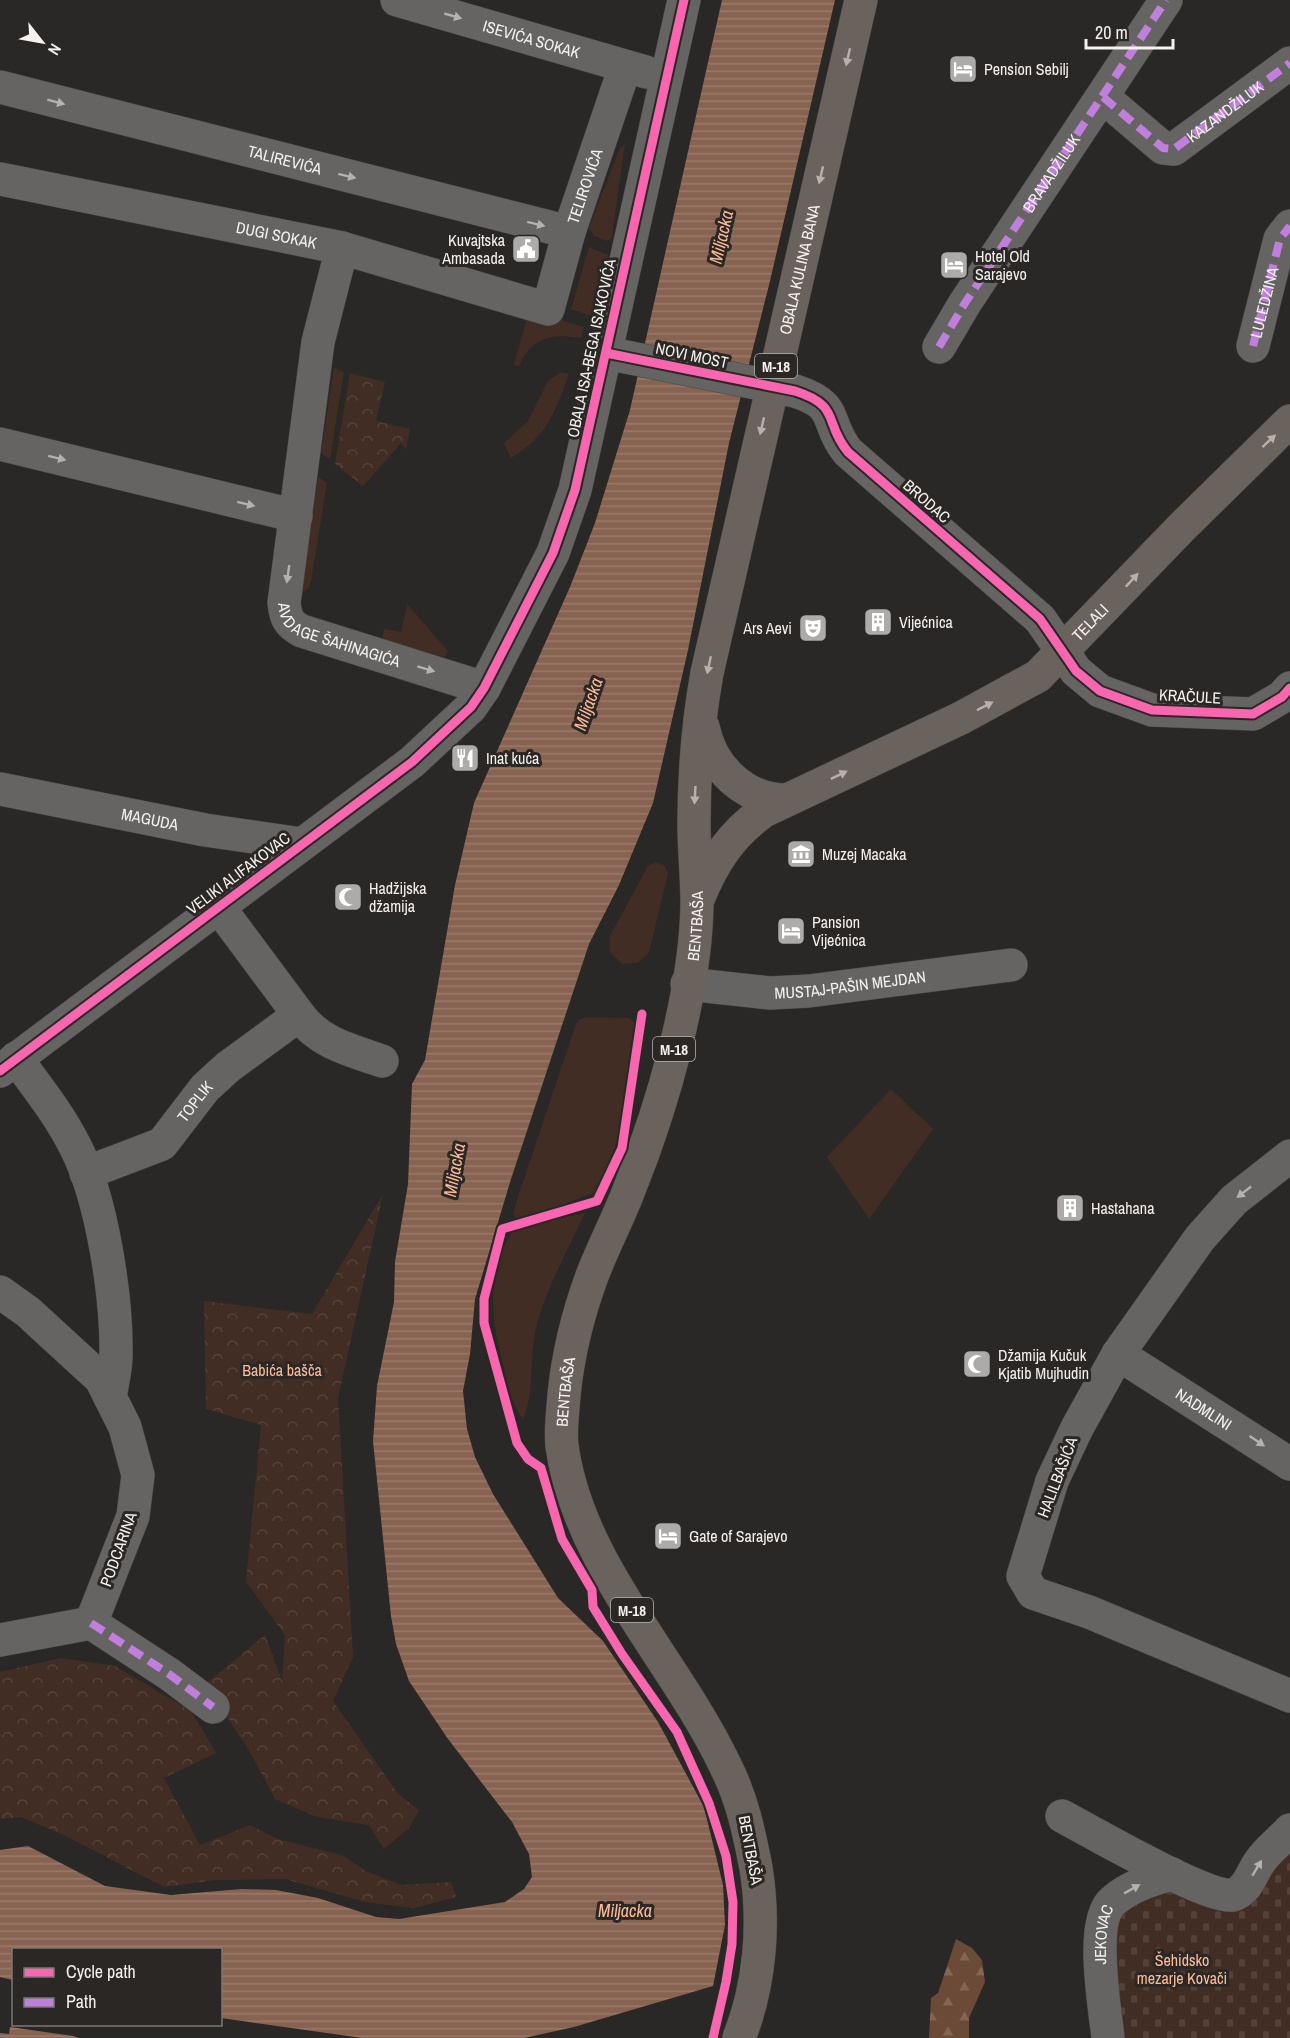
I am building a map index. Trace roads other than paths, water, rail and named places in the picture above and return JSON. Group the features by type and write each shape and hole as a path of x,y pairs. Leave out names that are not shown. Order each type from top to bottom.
{"main road":[{"name":"OBALA KULINA BANA","path":"700,716 761,385 861,0"},
{"name":"TELALI","path":"697,903 709,872 734,836 764,811 1008,694 1038,676 1183,526 1290,421"},
{"name":"M-18","path":"700,716 706,745 716,765 751,792 765,798 786,800"},
{"name":"BENTBAŠA","path":"700,716 694,819 697,903 687,984 674,1050 656,1115 629,1191 593,1275 580,1312 567,1372 562,1444 584,1523 640,1625 700,1717 726,1767 746,1816 761,1900 760,1951 745,2023 739,2038"}],"street":[{"name":"ISEVIĆA SOKAK","path":"397,0 665,78"},
{"name":"OBALA ISA-BEGA ISAKOVIĆA","path":"484,688 563,528 575,490 684,0"},
{"name":"BRAVADŽILUK","path":"939,347 965,303 1166,0"},
{"name":"KAZANDŽILUK","path":"1103,97 1162,148 1174,149 1290,63"},
{"name":"TELIROVIĆA","path":"548,309 569,232 626,67"},
{"name":"TALIREVIĆA","path":"0,87 569,232"},
{"name":"DUGI SOKAK","path":"0,179 342,248 548,309"},
{"name":"LULEDŽINA","path":"1253,346 1280,240 1290,226"},
{"name":"AVDAGE ŠAHINAGIĆA","path":"342,248 318,342 284,603 286,616 291,625 484,688"},
{"name":"NOVI MOST","path":"606,353 761,385"},
{"name":"BRODAC","path":"761,385 795,391 821,401 829,413 841,444 848,452 1040,619 1062,653"},
{"path":"0,444 296,516"},
{"name":"KRAČULE","path":"1062,653 1076,671 1100,691 1152,710 1253,714 1282,697 1290,688"},
{"name":"VELIKI ALIFAKOVAC","path":"8,1065 412,762 471,707 484,688"},
{"name":"MAGUDA","path":"0,789 205,830 302,844"},
{"path":"218,906 310,1030 332,1044 382,1061"},
{"name":"MUSTAJ-PAŠIN MEJDAN","path":"687,984 780,993 1011,965"},
{"name":"TOPLIK","path":"86,1173 162,1144 205,1088 228,1067 298,1016"},
{"path":"8,1065 56,1112 76,1147 86,1173 103,1234 113,1311 116,1357 110,1397"},
{"name":"HALILBAŠIĆA","path":"1290,1156 1234,1200 1200,1238 1118,1354 1077,1428 1052,1480 1023,1576 1033,1593 1089,1612 1290,1696"},
{"name":"PODCARINA","path":"0,1292 28,1312 100,1378 125,1427 138,1475 134,1516 91,1623"},
{"name":"NADMLINI","path":"1118,1354 1290,1464"},
{"path":"0,1640 91,1623 169,1674 213,1707"},
{"path":"1062,1816 1172,1874 1219,1894 1233,1895 1245,1887 1261,1860 1290,1830"},
{"name":"JEKOVAC","path":"1108,2038 1100,1950 1102,1922 1110,1902 1134,1886 1172,1874"}],"water":[{"name":"Miljacka","path":"722,0 835,0 770,281 729,443 688,650 653,803 619,885 589,944 511,1179 475,1299 470,1354 463,1391 467,1429 475,1457 493,1494 558,1598 603,1641 658,1722 704,1807 723,1885 725,1925 713,1986 574,2027 524,2038 362,2038 222,2018 222,1948 12,1948 12,1980 0,1977 0,1850 28,1846 105,1886 171,1895 242,1889 276,1890 318,1898 376,1917 399,1919 505,1902 524,1889 532,1877 529,1854 512,1822 448,1739 409,1681 396,1644 391,1616 373,1441 377,1386 394,1302 395,1262 408,1184 412,1084 425,1060 455,885 474,803 570,587 595,523 630,410"},
{"path":"10,2027 79,2038 0,2038 0,2033 9,2034"}],"tram line":[{"path":"853,0 690,699 691,721 696,742 703,761 714,776 729,789 746,798 767,803 790,804 1022,694 1067,659 1175,543 1290,431"}],"place":[{"name":"Pension Sebilj","path":"963,69"},
{"name":"Kuvajtska Ambasada","path":"526,249"},
{"name":"Hotel Old Sarajevo","path":"954,265"},
{"name":"Vijećnica","path":"878,622"},
{"name":"Ars Aevi","path":"813,628"},
{"name":"Inat kuća","path":"465,758"},
{"name":"Muzej Macaka","path":"801,854"},
{"name":"Hadžijska džamija","path":"348,897"},
{"name":"Pansion Vijećnica","path":"791,931"},
{"name":"Hastahana","path":"1070,1208"},
{"name":"Džamija Kučuk Kjatib Mujhudin","path":"977,1364"},
{"name":"Gate of Sarajevo","path":"668,1536"}],"park label":[{"name":"Babića bašča","path":"282,1370"},
{"name":"Šehidsko mezarje Kovači","path":"1182,1969"}]}
